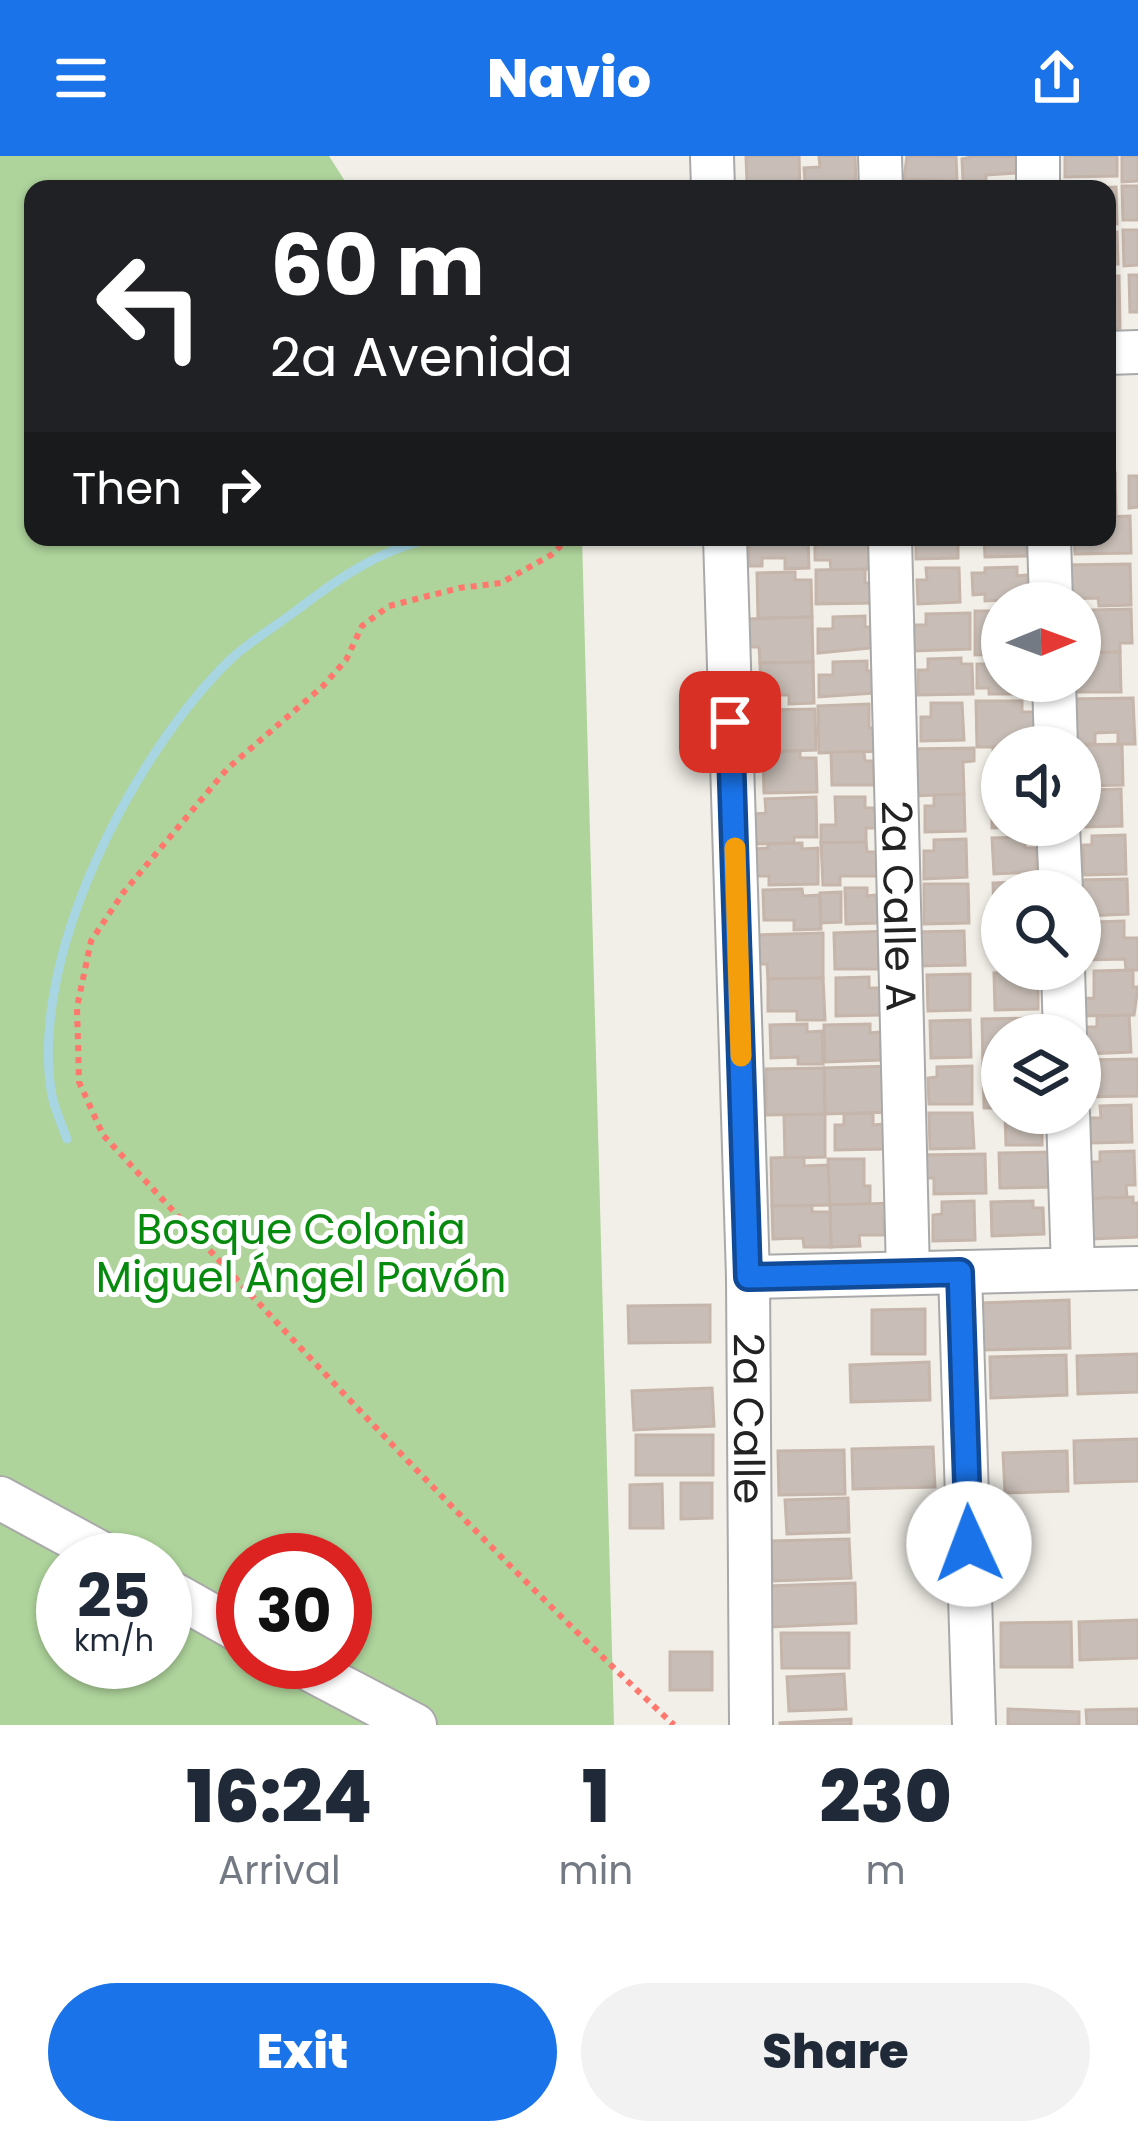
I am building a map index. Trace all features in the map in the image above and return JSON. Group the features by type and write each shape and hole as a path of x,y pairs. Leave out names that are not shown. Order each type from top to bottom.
{"street":[{"name":"2a Calle","path":"725,546 748,1277 751,1725"},
{"name":"2a Calle A","path":"890,546 908,1274"},
{"path":"1049,546 1050,582"},
{"path":"1069,1134 1073,1269"},
{"path":"748,1277 1138,1268"},
{"path":"960,1272 974,1725"},
{"path":"0,1498 64,1533"},
{"path":"346,1689 415,1725"}],"path":[{"path":"561,546 501,583 389,606 362,626 346,660 322,686 227,769 123,893 91,941 76,1007 79,1082 103,1135 396,1449 584,1642 674,1725"}],"green space":[{"name":"Bosque Colonia Miguel Ángel Pavón","path":"0,156 329,156 344,180 24,180 24,546 582,546 614,1725 0,1725"}],"building":[{"path":"746,156 799,156 800,180 747,180"},
{"path":"819,156 855,156 856,180 805,180 804,168 820,167"},
{"path":"907,156 956,157 957,180 904,179"},
{"path":"1065,156 1117,156 1117,176 1065,177"},
{"path":"1122,156 1138,156 1138,181 1122,182"},
{"path":"1016,157 1016,173 963,180 962,159"},
{"path":"1122,186 1138,186 1138,220 1123,220"},
{"path":"1123,230 1138,230 1138,265 1124,266"},
{"path":"1129,275 1138,275 1138,312 1130,312"},
{"path":"1116,276 1119,276 1120,328 1116,328"},
{"path":"1129,476 1138,476 1138,507 1129,508"},
{"path":"1130,516 1131,553 1075,554 1075,546 1116,546 1116,517"},
{"path":"749,546 808,546 809,568 785,569 785,558 762,558 762,566 749,566"},
{"path":"815,546 882,546 882,569 831,570 830,560 815,560"},
{"path":"916,546 958,546 958,558 916,559"},
{"path":"984,546 1026,546 1027,556 985,557"},
{"path":"1130,564 1131,605 1101,606 1101,582 1064,582 1063,565"},
{"path":"1017,567 1017,576 1028,575 1028,582 981,582 981,594 973,595 972,573 985,573 985,568"},
{"path":"926,568 959,568 960,602 918,604 917,580 927,580"},
{"path":"865,569 871,603 816,604 816,570"},
{"path":"795,572 795,580 811,580 812,617 758,618 757,573"},
{"path":"1131,609 1132,643 1120,643 1120,652 1101,652 1101,610"},
{"path":"975,611 981,611 981,655 975,655"},
{"path":"970,613 970,649 914,651 914,625 926,625 926,614"},
{"path":"865,616 865,627 871,627 871,648 818,653 818,629 833,629 833,617"},
{"path":"812,617 813,662 760,663 759,647 748,647 747,619"},
{"path":"1101,652 1120,652 1121,692 1101,692"},
{"path":"961,658 961,664 972,664 973,694 918,695 918,670 928,670 928,659"},
{"path":"867,661 873,693 819,697 819,675 833,675 833,662"},
{"path":"813,662 814,703 789,704 789,695 761,695 760,663"},
{"path":"977,664 981,664 981,688 977,688"},
{"path":"1133,698 1135,744 1118,744 1118,732 1101,733 1101,726 1070,726 1070,702"},
{"path":"976,701 1022,702 1022,712 1044,712 1044,726 981,726 981,747 977,747"},
{"path":"931,703 962,703 964,740 921,741 921,717 931,717"},
{"path":"869,704 869,728 885,728 886,751 819,753 818,706"},
{"path":"815,709 816,750 763,752 762,710"},
{"path":"1101,744 1122,744 1123,785 1101,786"},
{"path":"974,748 974,761 963,762 964,794 911,796 910,749"},
{"path":"800,751 800,758 816,758 817,792 764,793 763,752"},
{"path":"831,752 864,752 865,761 873,761 874,785 832,785"},
{"path":"1121,789 1122,826 1101,827 1101,790"},
{"path":"964,794 965,831 925,832 925,806 934,806 934,795"},
{"path":"816,797 817,837 752,844 752,814 766,813 765,799"},
{"path":"835,797 865,797 865,808 875,808 876,828 866,828 866,842 821,843 821,825 836,825"},
{"path":"1125,835 1126,874 1084,870 1083,846 1101,846 1101,836"},
{"path":"966,839 967,877 924,879 924,851 934,851 934,840"},
{"path":"866,842 867,852 877,852 877,876 840,876 840,885 823,885 821,843"},
{"path":"802,843 802,849 818,848 818,884 769,885 769,876 755,876 755,849"},
{"path":"992,846 1036,848 1036,870 994,870"},
{"path":"1127,879 1128,914 1101,915 1101,880"},
{"path":"924,884 968,884 969,923 924,924"},
{"path":"845,888 867,888 867,896 877,895 878,923 846,924"},
{"path":"802,889 803,896 820,895 821,929 794,930 794,920 764,920 763,890"},
{"path":"841,892 841,922 821,923 820,893"},
{"path":"1124,921 1124,938 1138,938 1138,970 1126,970 1125,959 1101,960 1101,922"},
{"path":"890,931 891,958 878,959 879,969 835,969 834,933"},
{"path":"964,931 965,965 916,966 914,932"},
{"path":"823,933 823,978 768,979 767,964 757,964 756,935"},
{"path":"1133,970 1133,987 1138,987 1134,1015 1078,1014 1077,999 1094,998 1094,990 1101,990 1101,971"},
{"path":"970,974 970,1010 928,1011 927,975"},
{"path":"869,977 869,988 879,988 880,1015 836,1016 836,978"},
{"path":"823,978 825,1020 797,1020 797,1011 768,1011 768,979"},
{"path":"994,990 1038,990 1038,1009 995,1010"},
{"path":"1129,1015 1131,1052 1101,1053 1101,1016"},
{"path":"970,1020 971,1057 931,1058 930,1021"},
{"path":"807,1024 807,1032 822,1031 823,1064 798,1064 798,1057 771,1058 770,1025"},
{"path":"870,1024 870,1033 880,1032 881,1060 825,1062 824,1025"},
{"path":"1138,1059 1138,1096 1101,1097 1101,1060"},
{"path":"894,1066 894,1112 825,1114 824,1068"},
{"path":"972,1066 972,1104 929,1104 928,1078 937,1077 937,1067"},
{"path":"824,1068 825,1114 766,1115 766,1069"},
{"path":"1131,1105 1132,1142 1091,1143 1091,1134 1101,1134 1101,1106"},
{"path":"873,1113 873,1125 885,1124 885,1149 835,1150 835,1125 844,1125 844,1114"},
{"path":"929,1113 972,1113 974,1148 930,1149"},
{"path":"825,1114 825,1157 785,1158 784,1115"},
{"path":"1006,1134 1042,1134 1042,1145 1006,1145"},
{"path":"1134,1151 1135,1185 1126,1185 1127,1197 1081,1199 1090,1162 1100,1162 1100,1152"},
{"path":"1052,1152 1053,1187 1000,1188 999,1153"},
{"path":"985,1154 986,1193 934,1194 934,1178 921,1178 920,1155"},
{"path":"804,1157 804,1166 829,1165 830,1205 772,1206 771,1158"},
{"path":"828,1159 864,1159 870,1204 830,1205"},
{"path":"1133,1197 1133,1203 1138,1203 1138,1237 1092,1239 1081,1199"},
{"path":"974,1201 975,1240 933,1241 933,1215 942,1214 942,1202"},
{"path":"1033,1201 1033,1208 1043,1208 1044,1234 992,1236 991,1202"},
{"path":"897,1203 898,1219 884,1220 884,1235 859,1235 860,1246 831,1247 830,1205"},
{"path":"772,1206 812,1206 812,1212 830,1212 831,1247 804,1247 803,1238 773,1239"},
{"path":"1069,1300 1070,1348 983,1350 981,1303"},
{"path":"710,1305 710,1342 629,1343 628,1306"},
{"path":"925,1309 925,1354 872,1354 872,1310"},
{"path":"1138,1354 1138,1392 1078,1394 1077,1356"},
{"path":"1066,1355 1067,1395 991,1398 990,1357"},
{"path":"929,1362 930,1400 851,1402 850,1365"},
{"path":"712,1388 714,1426 634,1430 632,1391"},
{"path":"636,1435 713,1435 713,1475 636,1475"},
{"path":"1138,1439 1138,1481 1075,1483 1074,1441"},
{"path":"933,1447 935,1487 853,1489 852,1449"},
{"path":"844,1450 845,1494 779,1495 778,1451"},
{"path":"1067,1451 1068,1491 1005,1493 1003,1453"},
{"path":"681,1483 712,1483 712,1518 681,1519"},
{"path":"662,1484 663,1528 630,1528 630,1485"},
{"path":"848,1498 849,1532 787,1534 785,1500"},
{"path":"849,1539 851,1578 773,1581 771,1541"},
{"path":"855,1583 856,1623 770,1627 768,1586"},
{"path":"1138,1620 1138,1658 1080,1660 1079,1622"},
{"path":"1071,1622 1072,1667 1001,1667 1001,1623"},
{"path":"781,1633 849,1633 849,1668 782,1668"},
{"path":"670,1652 712,1652 712,1690 670,1690"},
{"path":"844,1674 846,1709 789,1711 787,1677"},
{"path":"1008,1709 1079,1712 1079,1725 1008,1725"},
{"path":"1138,1709 1138,1725 1087,1725 1086,1710"},
{"path":"851,1719 851,1725 780,1725 780,1723"}],"waterway":[{"path":"67,1139 52,1096 49,1042 56,983 72,922 125,802 194,699 231,659 330,586 406,546"}],"slow traffic":[{"path":"735,848 741,1056"}],"route":[{"path":"730,722 748,1277 960,1272 969,1544"}]}
